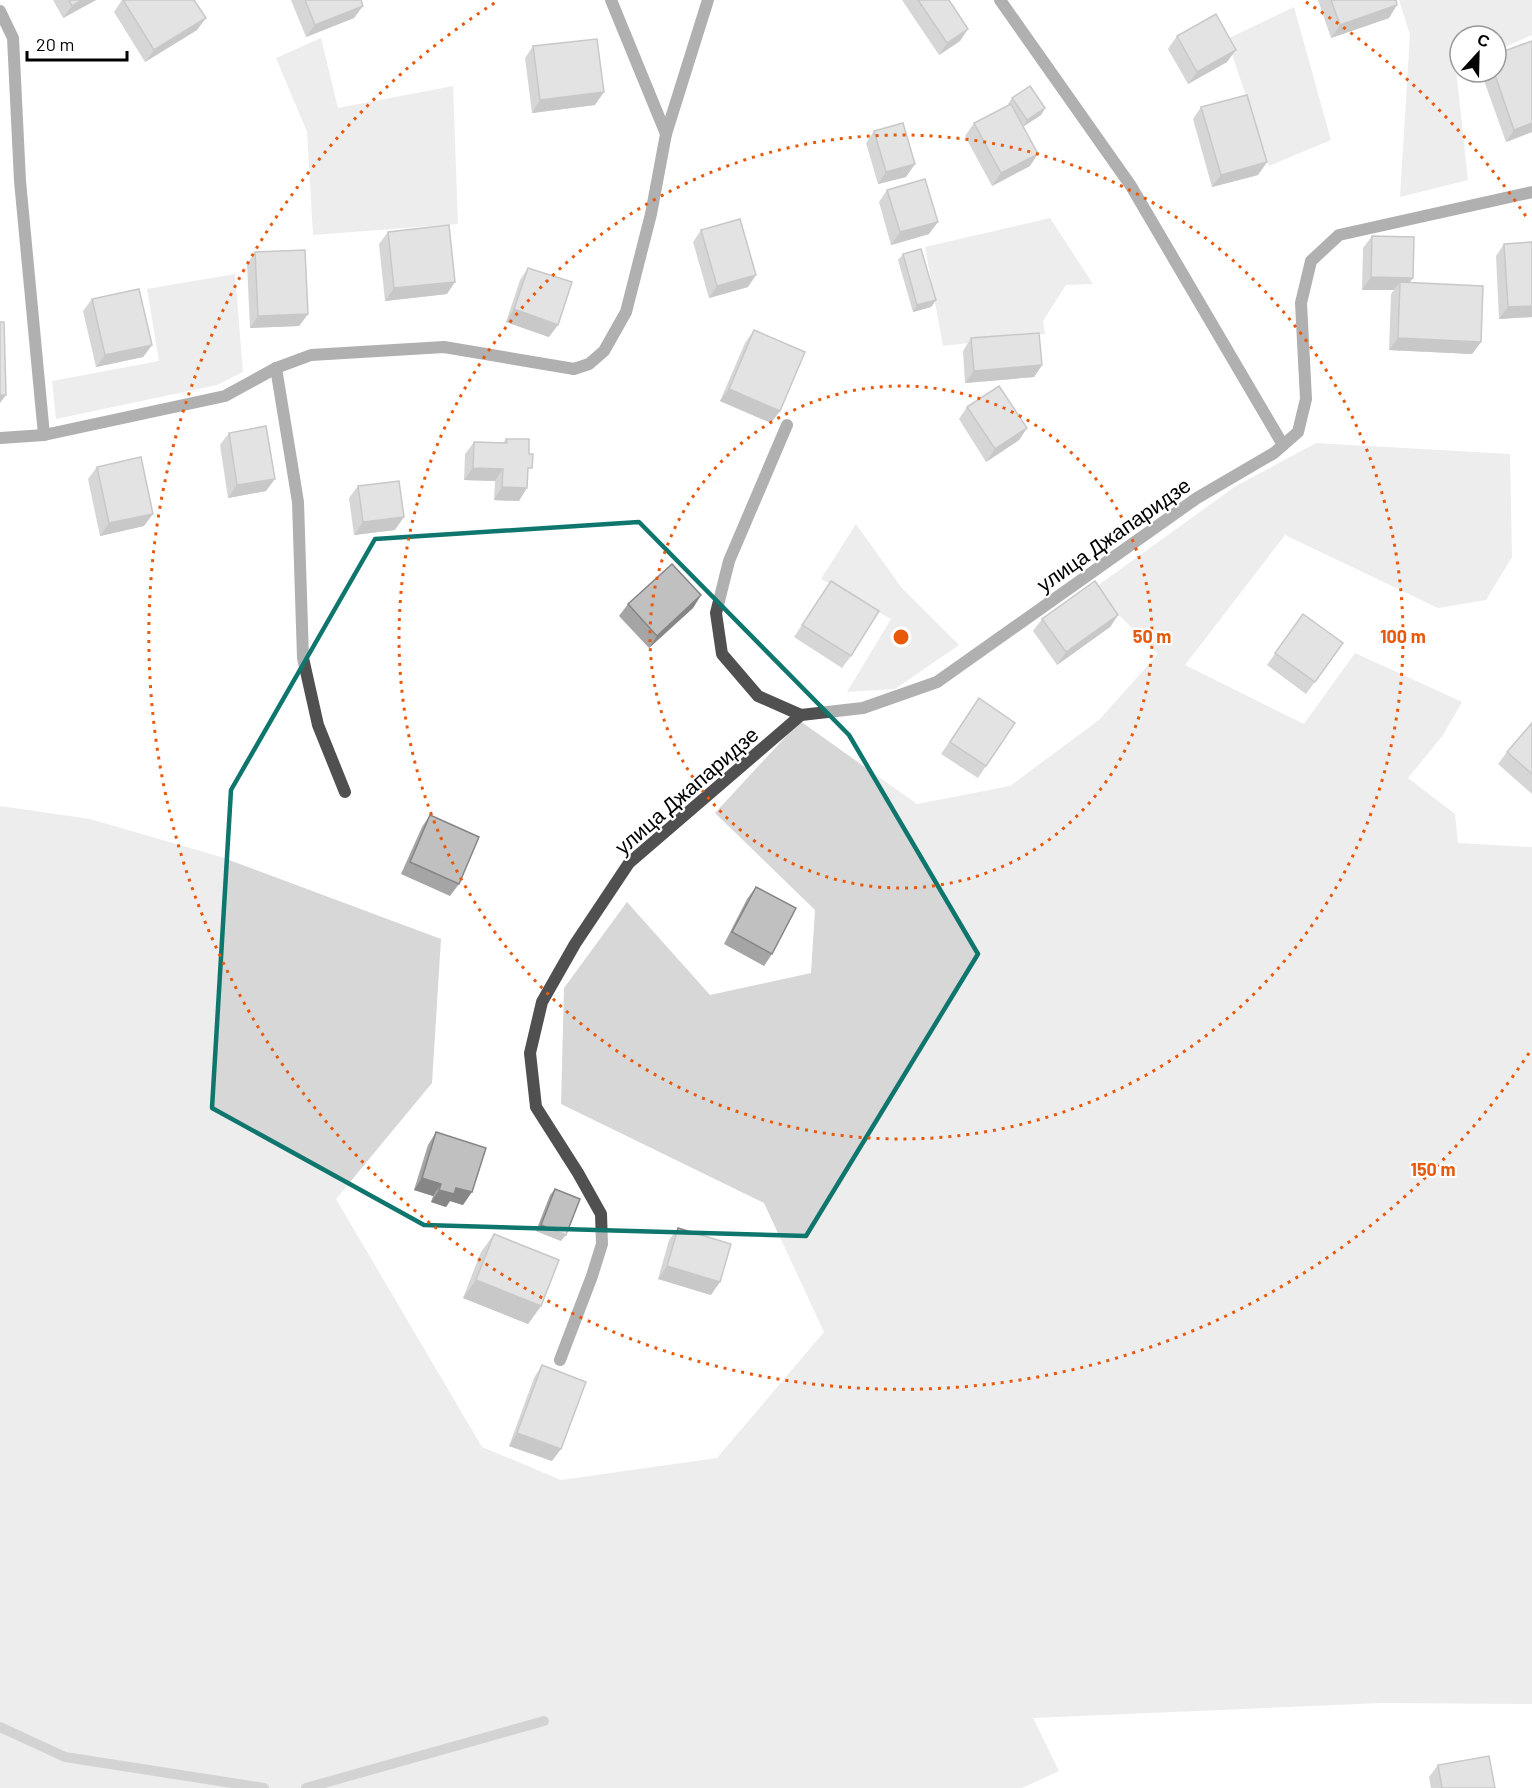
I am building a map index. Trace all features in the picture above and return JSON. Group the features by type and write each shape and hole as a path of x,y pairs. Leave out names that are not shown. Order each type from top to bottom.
{"street":[{"path":"611,0 666,134"},
{"path":"0,438 44,435 225,396 276,368 311,355 444,347 574,369 589,364 604,351 626,312 651,214 666,134 708,0"},
{"path":"1000,0 1131,186 1283,445"},
{"path":"0,11 13,38 20,181 44,435"},
{"name":"улица Джапаридзе","path":"787,425 729,561 716,613 722,654 758,696 801,715 863,708 937,682 1197,498 1275,453 1298,432 1306,399 1301,303 1311,261 1339,236 1532,192"},
{"path":"276,368 298,502 303,658 318,725 345,792"},
{"name":"улица Джапаридзе","path":"560,1360 602,1244 601,1214 536,1107 530,1053 542,1002 575,944 629,863 801,715"}],"highlighted area":[{"path":"639,522 849,735 978,954 806,1236 424,1225 212,1108 231,790 375,539"}],"shaded area":[{"path":"1399,0 1532,0 1532,35 1508,46 1508,24 1448,24 1448,84 1458,84 1468,180 1400,197 1410,35"},
{"path":"1294,7 1331,140 1269,166 1227,39"},
{"path":"321,38 338,108 453,86 458,224 313,235 307,132 276,58"},
{"path":"1050,218 1093,284 1066,285 1043,321 1045,334 943,346 925,247"},
{"path":"235,274 243,372 217,385 56,419 52,381 159,361 147,289"},
{"path":"1316,443 1510,454 1512,557 1486,600 1438,608 1285,535 1185,665 1304,724 1355,653 1462,702 1443,735 1408,778 1455,814 1458,843 1532,847 1532,1704 1382,1703 1033,1718 1059,1771 1022,1788 0,1788 0,806 90,819 221,857 441,939 432,1083 336,1199 482,1447 561,1480 717,1458 824,1332 764,1203 561,1104 564,988 627,902 710,995 811,973 815,910 715,813 800,721 917,804 1010,786 1099,720 1158,654 1093,589 1236,486"},
{"path":"856,524 901,587 959,645 895,689 847,692 891,619 821,579"}],"building":[{"path":"69,0 82,0 72,6"},
{"path":"123,0 194,0 206,18 154,50"},
{"path":"305,0 361,0 363,6 315,25"},
{"path":"918,0 949,0 968,29 947,43"},
{"path":"1331,0 1396,0 1397,5 1340,25"},
{"path":"1216,14 1236,50 1197,72 1177,36"},
{"path":"597,39 604,92 540,100 533,46"},
{"path":"1532,41 1532,123 1514,130 1498,84 1508,84 1508,50"},
{"path":"1030,86 1045,108 1027,120 1012,98"},
{"path":"1247,95 1267,162 1221,175 1201,107"},
{"path":"1011,104 1038,154 1001,173 974,123"},
{"path":"903,123 915,164 886,172 874,131"},
{"path":"925,179 938,222 900,232 887,190"},
{"path":"740,219 756,275 717,286 701,230"},
{"path":"449,225 455,282 394,288 388,232"},
{"path":"1372,236 1414,237 1413,278 1371,277"},
{"path":"1532,242 1532,306 1508,307 1504,244"},
{"path":"921,249 936,300 917,305 903,254"},
{"path":"305,250 308,314 258,316 255,252"},
{"path":"528,268 572,282 558,325 514,309"},
{"path":"1400,282 1483,286 1481,342 1398,338"},
{"path":"139,289 152,345 105,355 92,299"},
{"path":"0,322 4,322 6,395 0,395"},
{"path":"754,330 805,352 780,411 729,389"},
{"path":"1039,333 1042,365 974,371 971,338"},
{"path":"999,386 1027,428 995,449 967,407"},
{"path":"266,426 275,479 237,485 229,433"},
{"path":"506,439 529,439 529,454 533,454 532,468 528,468 527,488 502,487 503,469 473,468 474,442 507,443"},
{"path":"141,457 153,514 109,523 97,467"},
{"path":"399,481 404,517 363,522 358,486"},
{"path":"672,564 701,595 657,636 628,604"},
{"path":"831,581 879,611 851,656 802,625"},
{"path":"1095,581 1118,615 1066,652 1042,619"},
{"path":"1303,614 1343,643 1315,682 1275,653"},
{"path":"979,698 1015,723 986,766 950,742"},
{"path":"1532,723 1532,774 1507,752"},
{"path":"430,815 479,837 459,884 410,862"},
{"path":"756,887 796,908 772,954 732,932"},
{"path":"436,1132 486,1148 472,1192 456,1188 454,1194 439,1190 441,1184 422,1178"},
{"path":"555,1189 580,1199 566,1235 541,1225"},
{"path":"678,1228 731,1244 720,1282 667,1266"},
{"path":"494,1234 559,1260 541,1306 476,1280"},
{"path":"542,1365 586,1382 561,1449 517,1433"},
{"path":"1489,1756 1495,1788 1442,1788 1438,1765"}],"waterway":[{"path":"306,1788 544,1721"},
{"path":"0,1727 65,1757 264,1788"}]}
